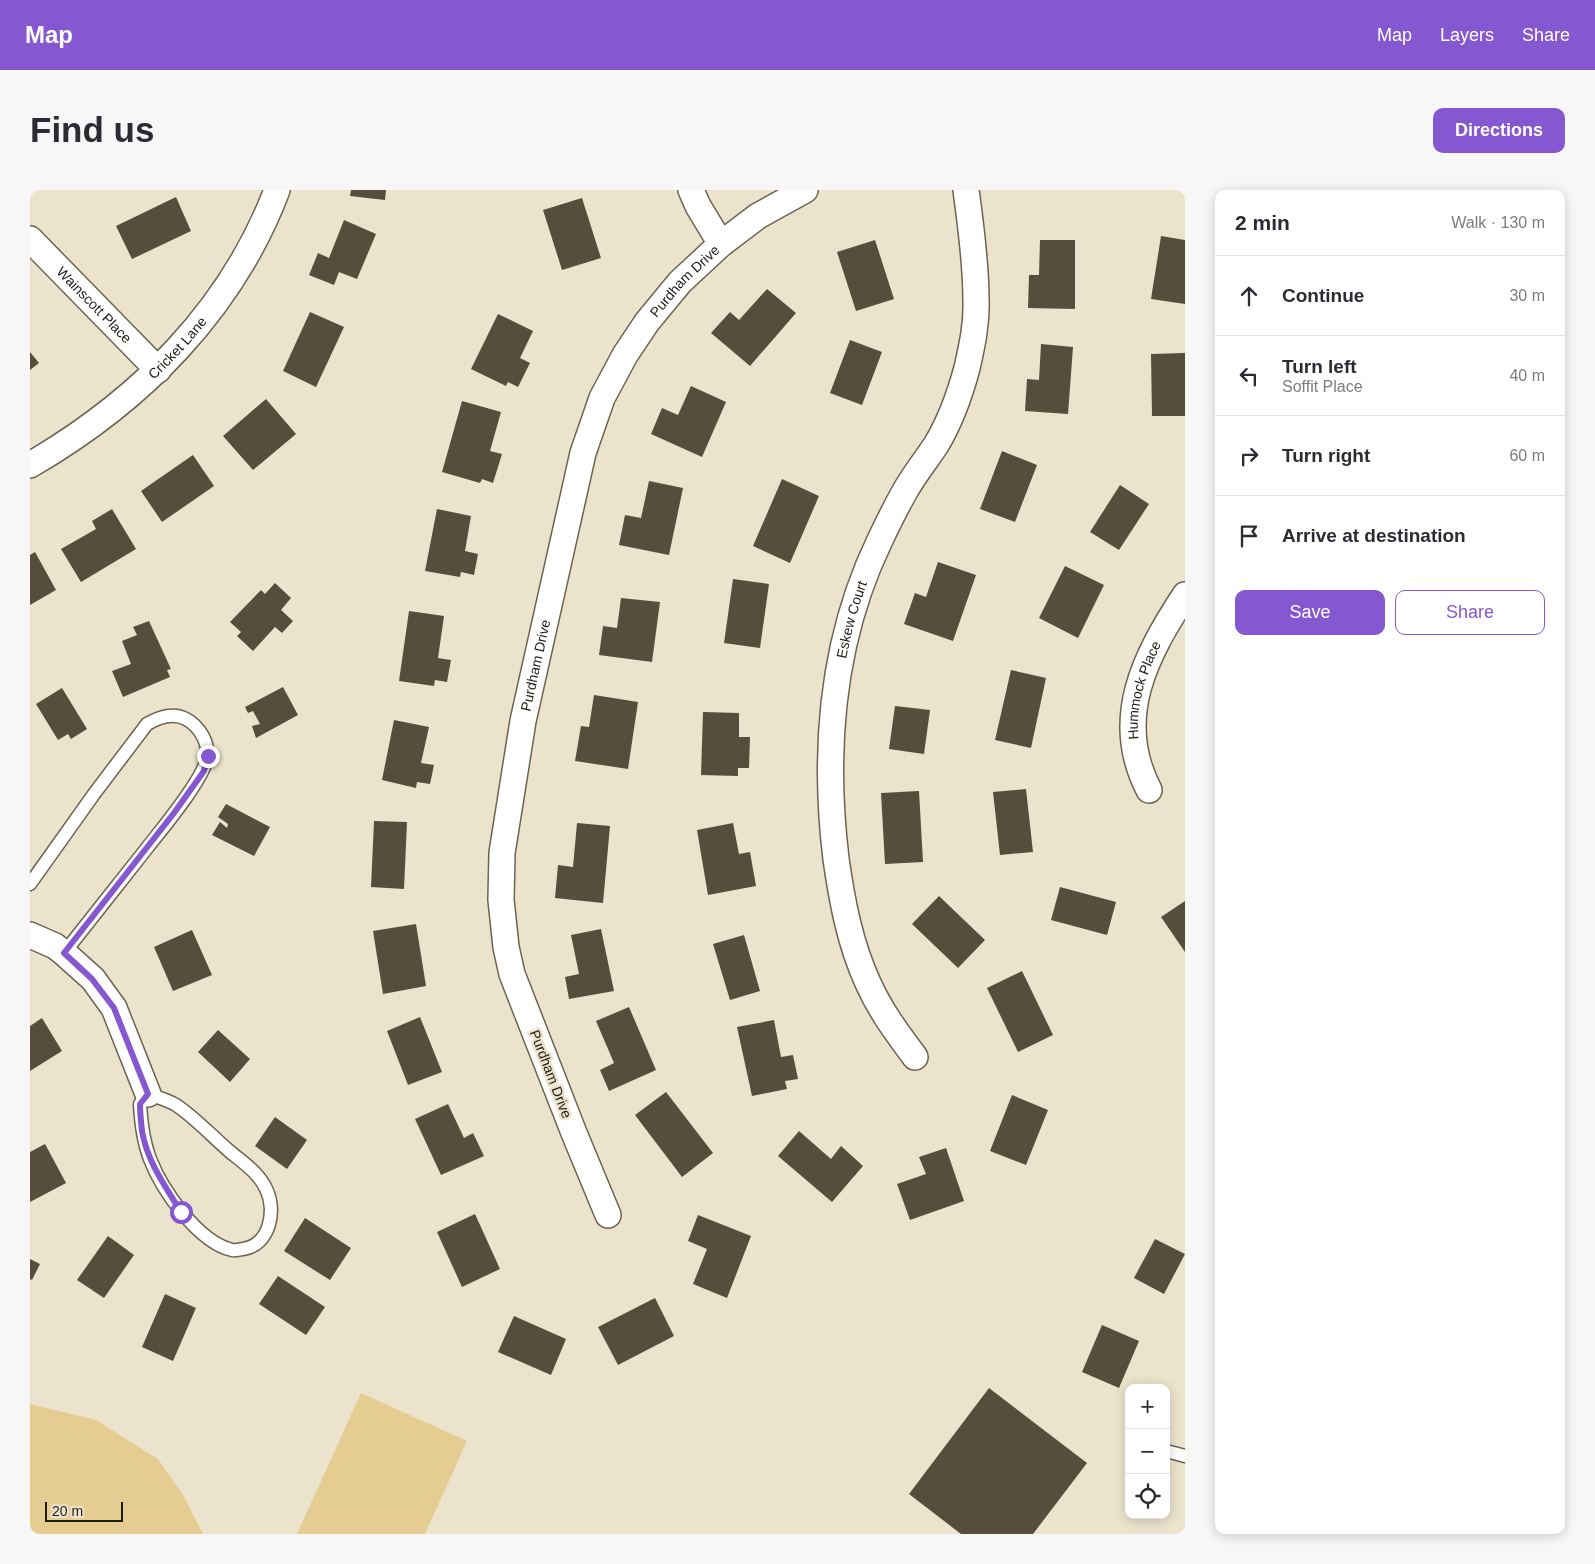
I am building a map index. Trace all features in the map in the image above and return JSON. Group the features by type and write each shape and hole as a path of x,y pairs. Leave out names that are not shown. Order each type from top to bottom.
{"street":[{"name":"Cricket Lane","path":"30,465 61,447 118,406 158,370 210,311 243,262 277,190"},
{"path":"691,190 698,206 721,244"},
{"name":"Purdham Drive","path":"608,1215 512,974 506,947 501,900 502,853 525,712 583,453 602,398 625,355 647,322 680,282 721,244 758,216 805,190"},
{"name":"Eskew Court","path":"915,1057 888,1022 868,984 852,942 840,888 834,843 829,761 832,711 842,653 858,597 879,542 906,490 937,443 952,411 966,370 975,326 976,300 966,190"},
{"name":"Wainscott Place","path":"30,239 158,370"},
{"name":"Hummock Place","path":"1149,790 1134,753 1131,726 1135,697 1146,665 1163,630 1185,595"},
{"path":"30,934 55,946 64,953 92,979 114,1008 148,1094"}],"lane":[{"path":"30,884 147,724 158,718 174,715 186,719 198,728 205,741 208,756 204,771 174,813 64,953"},
{"path":"148,1094 176,1105 257,1174 267,1191 271,1211 269,1228 260,1240 248,1248 233,1250 211,1240 181,1212 150,1159 142,1132 140,1104 148,1094"},
{"path":"1170,1452 1185,1456"}],"shaded area":[{"path":"361,1393 467,1441 425,1534 297,1534"},
{"path":"30,1404 96,1420 158,1459 183,1495 203,1534 30,1534"}],"building":[{"path":"351,190 386,190 385,200 350,196"},
{"path":"176,197 191,231 132,259 116,226"},
{"path":"582,198 601,258 562,270 543,210"},
{"path":"344,220 376,234 357,279 339,272 334,285 309,275 318,253 329,258"},
{"path":"1161,236 1185,240 1185,304 1151,299"},
{"path":"875,240 894,299 856,311 837,252"},
{"path":"1040,240 1075,240 1075,309 1028,308 1029,275 1039,275"},
{"path":"767,289 796,313 750,366 711,333 730,312 739,320"},
{"path":"310,312 344,327 316,387 283,371"},
{"path":"498,314 533,331 520,358 530,363 518,387 508,382 506,386 471,369"},
{"path":"850,340 882,352 862,405 830,393"},
{"path":"1041,344 1073,347 1068,414 1025,411 1027,379 1039,380"},
{"path":"30,352 39,363 30,370"},
{"path":"1185,353 1185,416 1152,416 1151,354"},
{"path":"691,386 726,402 702,457 651,434 662,408 678,415"},
{"path":"266,399 296,434 253,470 223,436"},
{"path":"462,401 501,412 490,451 502,454 493,483 482,479 480,483 442,472"},
{"path":"1002,451 1037,465 1015,522 980,509"},
{"path":"193,455 214,486 162,522 141,491"},
{"path":"782,479 819,496 790,563 753,546"},
{"path":"649,481 683,488 669,555 619,545 625,515 641,518"},
{"path":"1120,485 1149,504 1119,550 1090,532"},
{"path":"112,509 136,549 81,582 61,549 96,529 92,521"},
{"path":"437,509 471,516 465,551 478,554 474,575 461,572 460,577 425,571"},
{"path":"35,552 56,590 30,605 30,555"},
{"path":"938,562 976,575 953,641 904,624 915,593 926,597"},
{"path":"1065,566 1104,585 1078,638 1039,618"},
{"path":"733,579 769,584 760,648 724,643"},
{"path":"275,583 291,598 281,610 293,621 282,633 275,627 253,651 237,636 241,632 230,622 261,590 265,594"},
{"path":"621,598 660,602 652,662 599,655 603,626 617,628"},
{"path":"409,611 444,616 438,658 451,660 447,682 435,680 434,686 399,681"},
{"path":"149,621 171,669 167,670 170,677 123,697 112,671 131,664 122,641 137,635 133,627"},
{"path":"1011,670 1046,678 1031,748 995,740"},
{"path":"283,687 298,715 256,738 252,726 260,724 253,711 248,713 245,707"},
{"path":"62,688 87,729 71,739 68,734 58,740 36,704"},
{"path":"594,695 638,702 628,769 575,761 581,726 589,727"},
{"path":"895,706 930,710 924,754 889,749"},
{"path":"703,712 739,713 739,737 750,737 749,768 738,768 738,776 701,775"},
{"path":"394,720 429,727 421,763 434,765 430,784 417,782 416,788 382,780"},
{"path":"1026,789 1033,852 1000,855 993,792"},
{"path":"919,791 923,862 885,864 881,793"},
{"path":"226,804 270,827 254,856 212,835 220,822 227,828 228,824 218,817"},
{"path":"374,821 407,822 404,889 371,887"},
{"path":"577,823 610,826 603,903 555,898 558,865 573,867"},
{"path":"733,823 739,854 750,852 756,886 708,895 697,830"},
{"path":"1060,887 1116,902 1107,935 1051,920"},
{"path":"939,896 985,940 958,968 912,924"},
{"path":"1185,901 1185,952 1161,917"},
{"path":"416,924 426,986 383,994 373,931"},
{"path":"601,929 614,991 569,999 565,977 579,974 571,935"},
{"path":"192,930 212,975 173,991 154,947"},
{"path":"744,935 760,991 730,1000 713,944"},
{"path":"1022,971 1053,1035 1018,1052 987,988"},
{"path":"629,1007 656,1070 609,1091 600,1070 614,1063 596,1021"},
{"path":"420,1017 442,1072 408,1085 387,1031"},
{"path":"42,1018 62,1051 30,1071 30,1026"},
{"path":"774,1020 781,1057 793,1055 798,1079 785,1081 787,1089 752,1096 737,1027"},
{"path":"218,1030 250,1059 230,1082 198,1052"},
{"path":"666,1092 713,1153 682,1177 635,1115"},
{"path":"1012,1095 1048,1110 1026,1165 990,1151"},
{"path":"448,1104 464,1138 473,1133 484,1156 441,1175 415,1119"},
{"path":"275,1117 307,1140 287,1169 255,1146"},
{"path":"799,1131 831,1159 841,1146 863,1166 832,1202 778,1156"},
{"path":"45,1144 66,1183 30,1202 30,1152"},
{"path":"946,1148 964,1201 910,1220 897,1184 926,1174 919,1157"},
{"path":"475,1214 500,1269 462,1287 437,1232"},
{"path":"698,1215 751,1236 727,1298 693,1284 707,1249 688,1241"},
{"path":"305,1218 351,1248 330,1280 284,1251"},
{"path":"108,1236 134,1255 104,1298 77,1280"},
{"path":"1155,1239 1185,1254 1164,1294 1134,1278"},
{"path":"30,1259 40,1264 32,1280 30,1279"},
{"path":"278,1276 325,1307 306,1335 259,1304"},
{"path":"165,1294 196,1308 173,1361 142,1347"},
{"path":"655,1298 674,1336 618,1365 598,1327"},
{"path":"514,1316 566,1339 551,1375 498,1352"},
{"path":"1102,1325 1139,1341 1119,1388 1082,1372"},
{"path":"989,1388 1087,1463 1033,1534 961,1534 909,1494"}],"route":[{"path":"181,1212 150,1159 142,1132 140,1104 148,1094 114,1008 92,979 64,953 174,813 204,771 208,756"}]}
